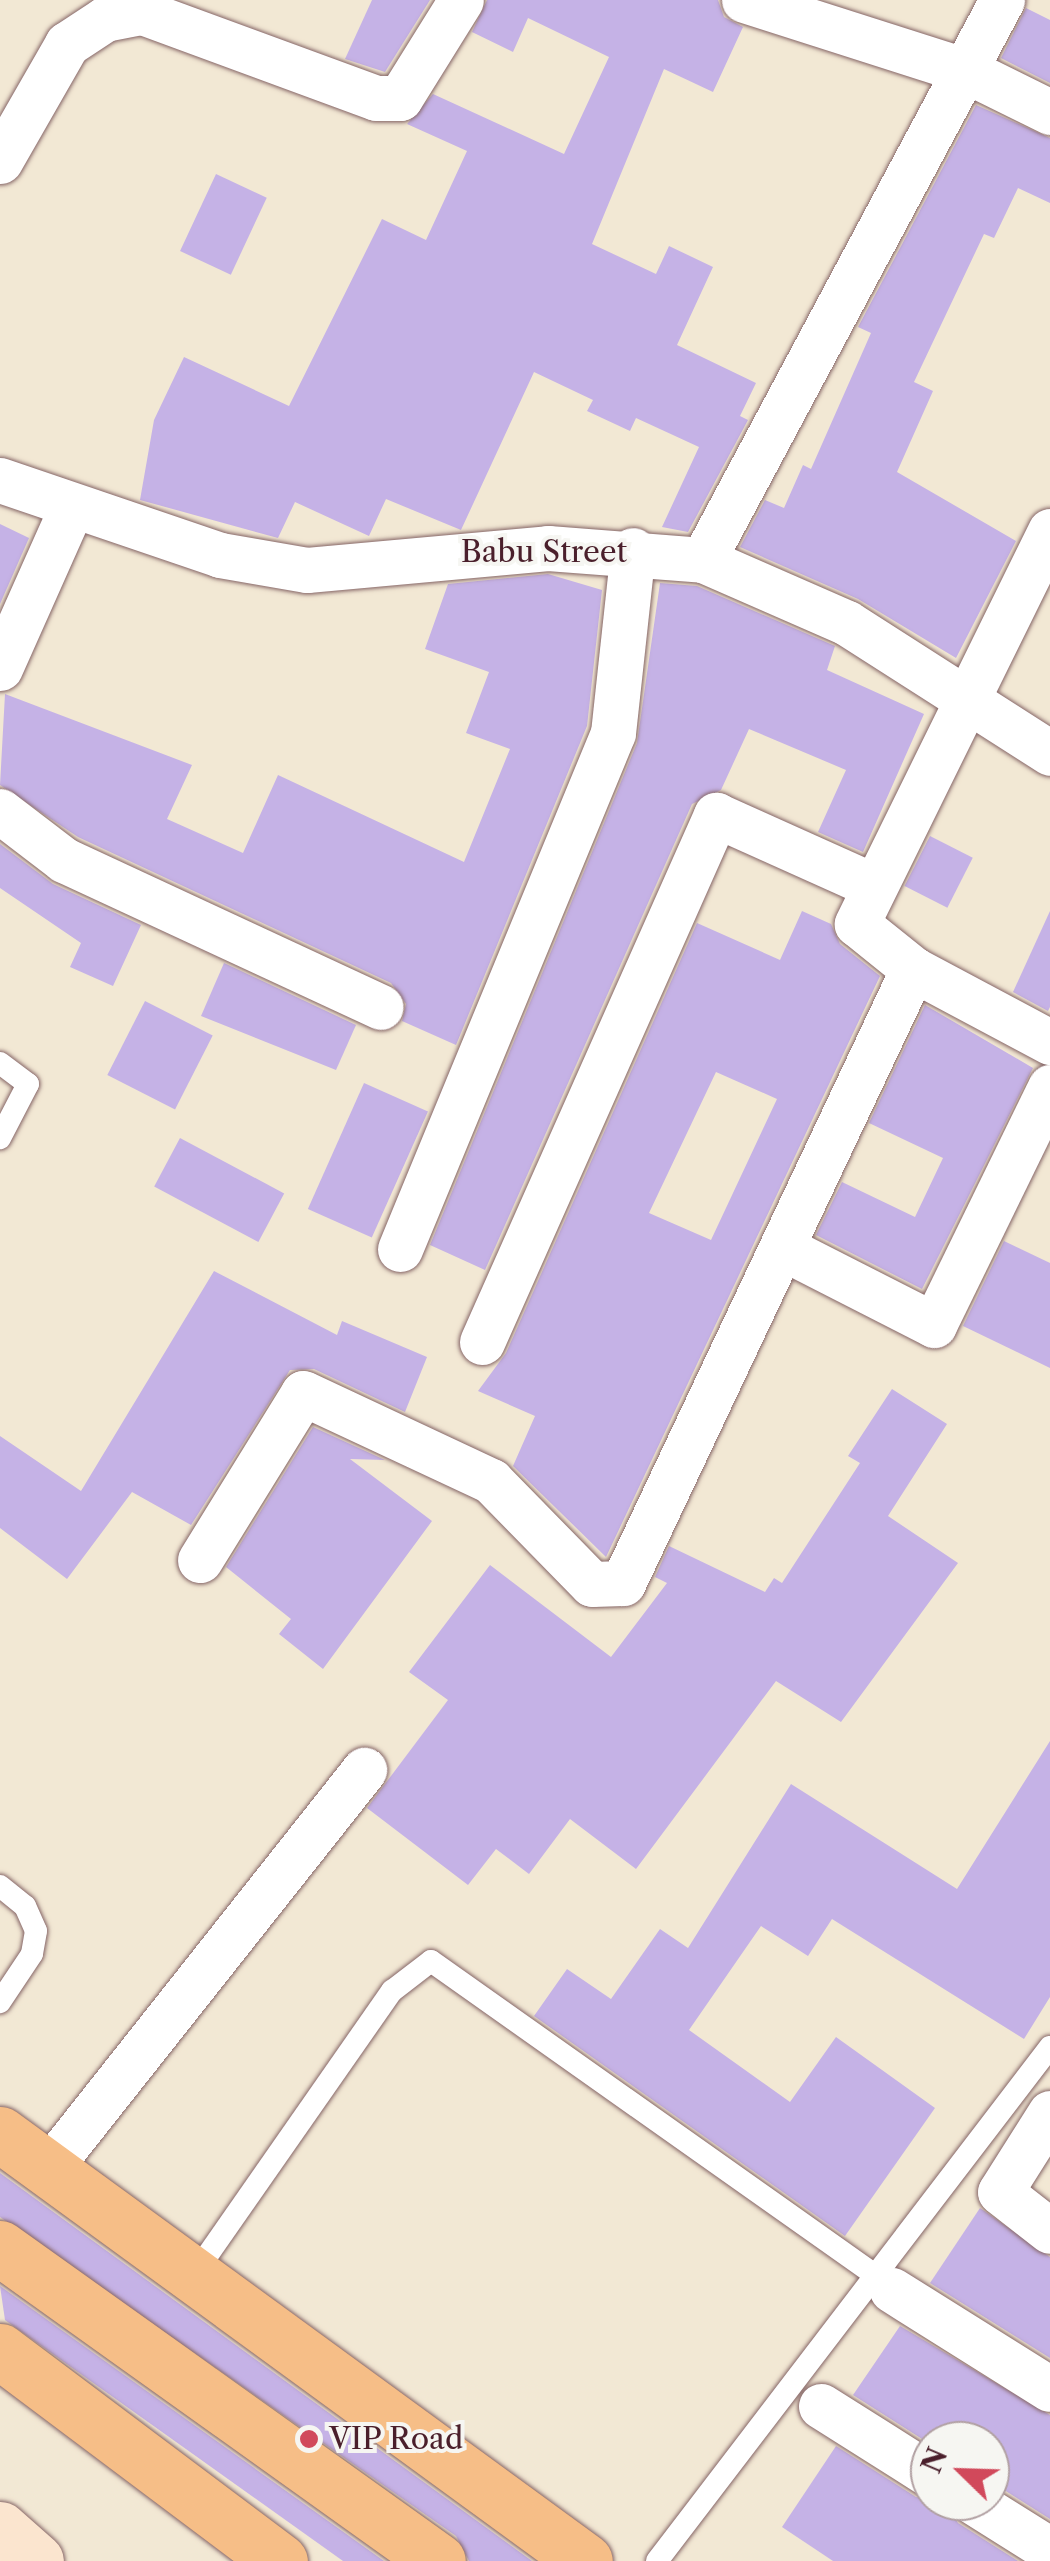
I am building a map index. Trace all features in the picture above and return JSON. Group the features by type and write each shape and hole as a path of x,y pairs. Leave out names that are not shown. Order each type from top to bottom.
{"main road":[{"path":"0,2134 190,2280 585,2561"},
{"path":"0,2248 438,2561"},
{"path":"0,2351 280,2561"}],"street":[{"path":"0,161 67,44 105,19 142,12 376,98 400,98 461,0"},
{"path":"744,0 967,71 1050,112"},
{"path":"703,560 1002,0"},
{"name":"Babu Street","path":"0,480 70,511 307,570 431,553 633,550 703,560 847,623 1050,753"},
{"path":"0,668 70,511"},
{"path":"1050,531 970,700 872,884 857,924 914,970 1050,1042"},
{"path":"400,1249 614,733 633,550"},
{"path":"0,811 64,860 380,1008"},
{"path":"482,1342 716,815 872,884"},
{"path":"200,1560 303,1393 491,1482 592,1584 624,1583 787,1250 914,970"},
{"path":"787,1250 934,1324 1050,1087"},
{"path":"49,2168 364,1770"},
{"path":"1050,2113 1000,2192 1050,2231"},
{"path":"884,2282 1050,2389"},
{"path":"821,2406 910,2462"},
{"path":"1004,2521 1050,2550"},
{"path":"0,2529 36,2561"}],"lane":[{"path":"0,1064 28,1084 0,1138"},
{"path":"0,1886 25,1906 36,1931 32,1954 0,2002"},
{"path":"190,2280 392,1990 431,1960 884,2282"},
{"path":"657,2561 884,2282 1050,2047"}],"building":[{"path":"372,0 430,0 385,72 345,59"},
{"path":"487,0 718,0 724,17 743,27 713,92 664,69 592,244 656,274 669,246 713,267 677,345 756,383 740,416 748,420 688,532 662,527 699,447 636,418 630,431 587,411 593,400 534,372 461,530 386,499 369,536 295,502 278,538 140,500 154,420 184,357 289,406 382,219 426,240 467,151 407,124 433,94 564,154 609,57 528,18 513,52 472,32"},
{"path":"1026,8 1050,20 1050,83 1001,58"},
{"path":"976,105 1050,138 1050,203 1018,188 994,238 984,234 914,382 933,391 897,472 1016,541 956,658 858,599 740,547 765,500 784,508 803,465 811,469 871,333 858,327"},
{"path":"216,174 267,198 231,275 180,251"},
{"path":"0,524 29,538 0,604"},
{"path":"548,574 602,590 587,726 456,1045 402,1021 406,1004 391,983 78,837 0,785 5,694 192,765 167,819 243,853 278,775 464,862 510,749 466,733 489,672 425,649 448,584"},
{"path":"660,583 697,586 835,646 827,670 924,714 863,852 818,832 846,770 749,729 721,790 692,804 485,1270 430,1245 637,743"},
{"path":"930,836 973,858 947,908 905,886"},
{"path":"0,844 53,884 141,925 113,986 70,967 81,943 0,888"},
{"path":"802,911 831,924 840,944 880,976 606,1557 513,1466 535,1416 478,1391 506,1353 697,923 780,960","holes":["716,1072 777,1099 711,1240 649,1213"]},
{"path":"1050,911 1050,1007 1048,1011 1013,992"},
{"path":"224,963 356,1025 336,1070 201,1016"},
{"path":"145,1001 213,1036 175,1109 107,1075"},
{"path":"925,1005 1033,1068 922,1289 816,1235 842,1182 915,1217 943,1158 869,1123"},
{"path":"364,1083 428,1111 372,1238 308,1209"},
{"path":"180,1138 284,1193 258,1242 154,1187"},
{"path":"1004,1241 1050,1263 1050,1368 963,1326"},
{"path":"214,1271 337,1335 342,1321 427,1357 405,1412 314,1369 290,1370 191,1525 132,1492 67,1579 0,1528 0,1436 81,1491"},
{"path":"892,1389 947,1424 888,1516 958,1563 841,1722 776,1681 636,1869 570,1819 529,1874 496,1849 468,1885 367,1808 448,1700 409,1672 490,1565 611,1657 667,1583 655,1577 669,1546 765,1592 774,1578 782,1583 860,1463 848,1456"},
{"path":"313,1427 385,1460 350,1459 432,1521 323,1669 279,1634 291,1619 226,1567"},
{"path":"1050,1741 1050,1997 1024,2039 832,1919 808,1956 761,1926 689,2030 790,2102 836,2037 935,2108 845,2236 534,2016 567,1969 611,1999 660,1929 688,1948 791,1784 957,1889"},
{"path":"0,2173 532,2561 469,2561 456,2536 0,2217"},
{"path":"980,2208 1050,2257 1050,2358 930,2283"},
{"path":"0,2286 384,2561 343,2561 5,2320"},
{"path":"900,2326 1050,2415 1050,2519 1010,2494 1010,2421 910,2421 910,2431 853,2395"},
{"path":"836,2446 910,2493 910,2521 957,2521 1018,2561 833,2561 782,2527"}],"place":[{"name":"VIP Road","path":"309,2439"}]}
